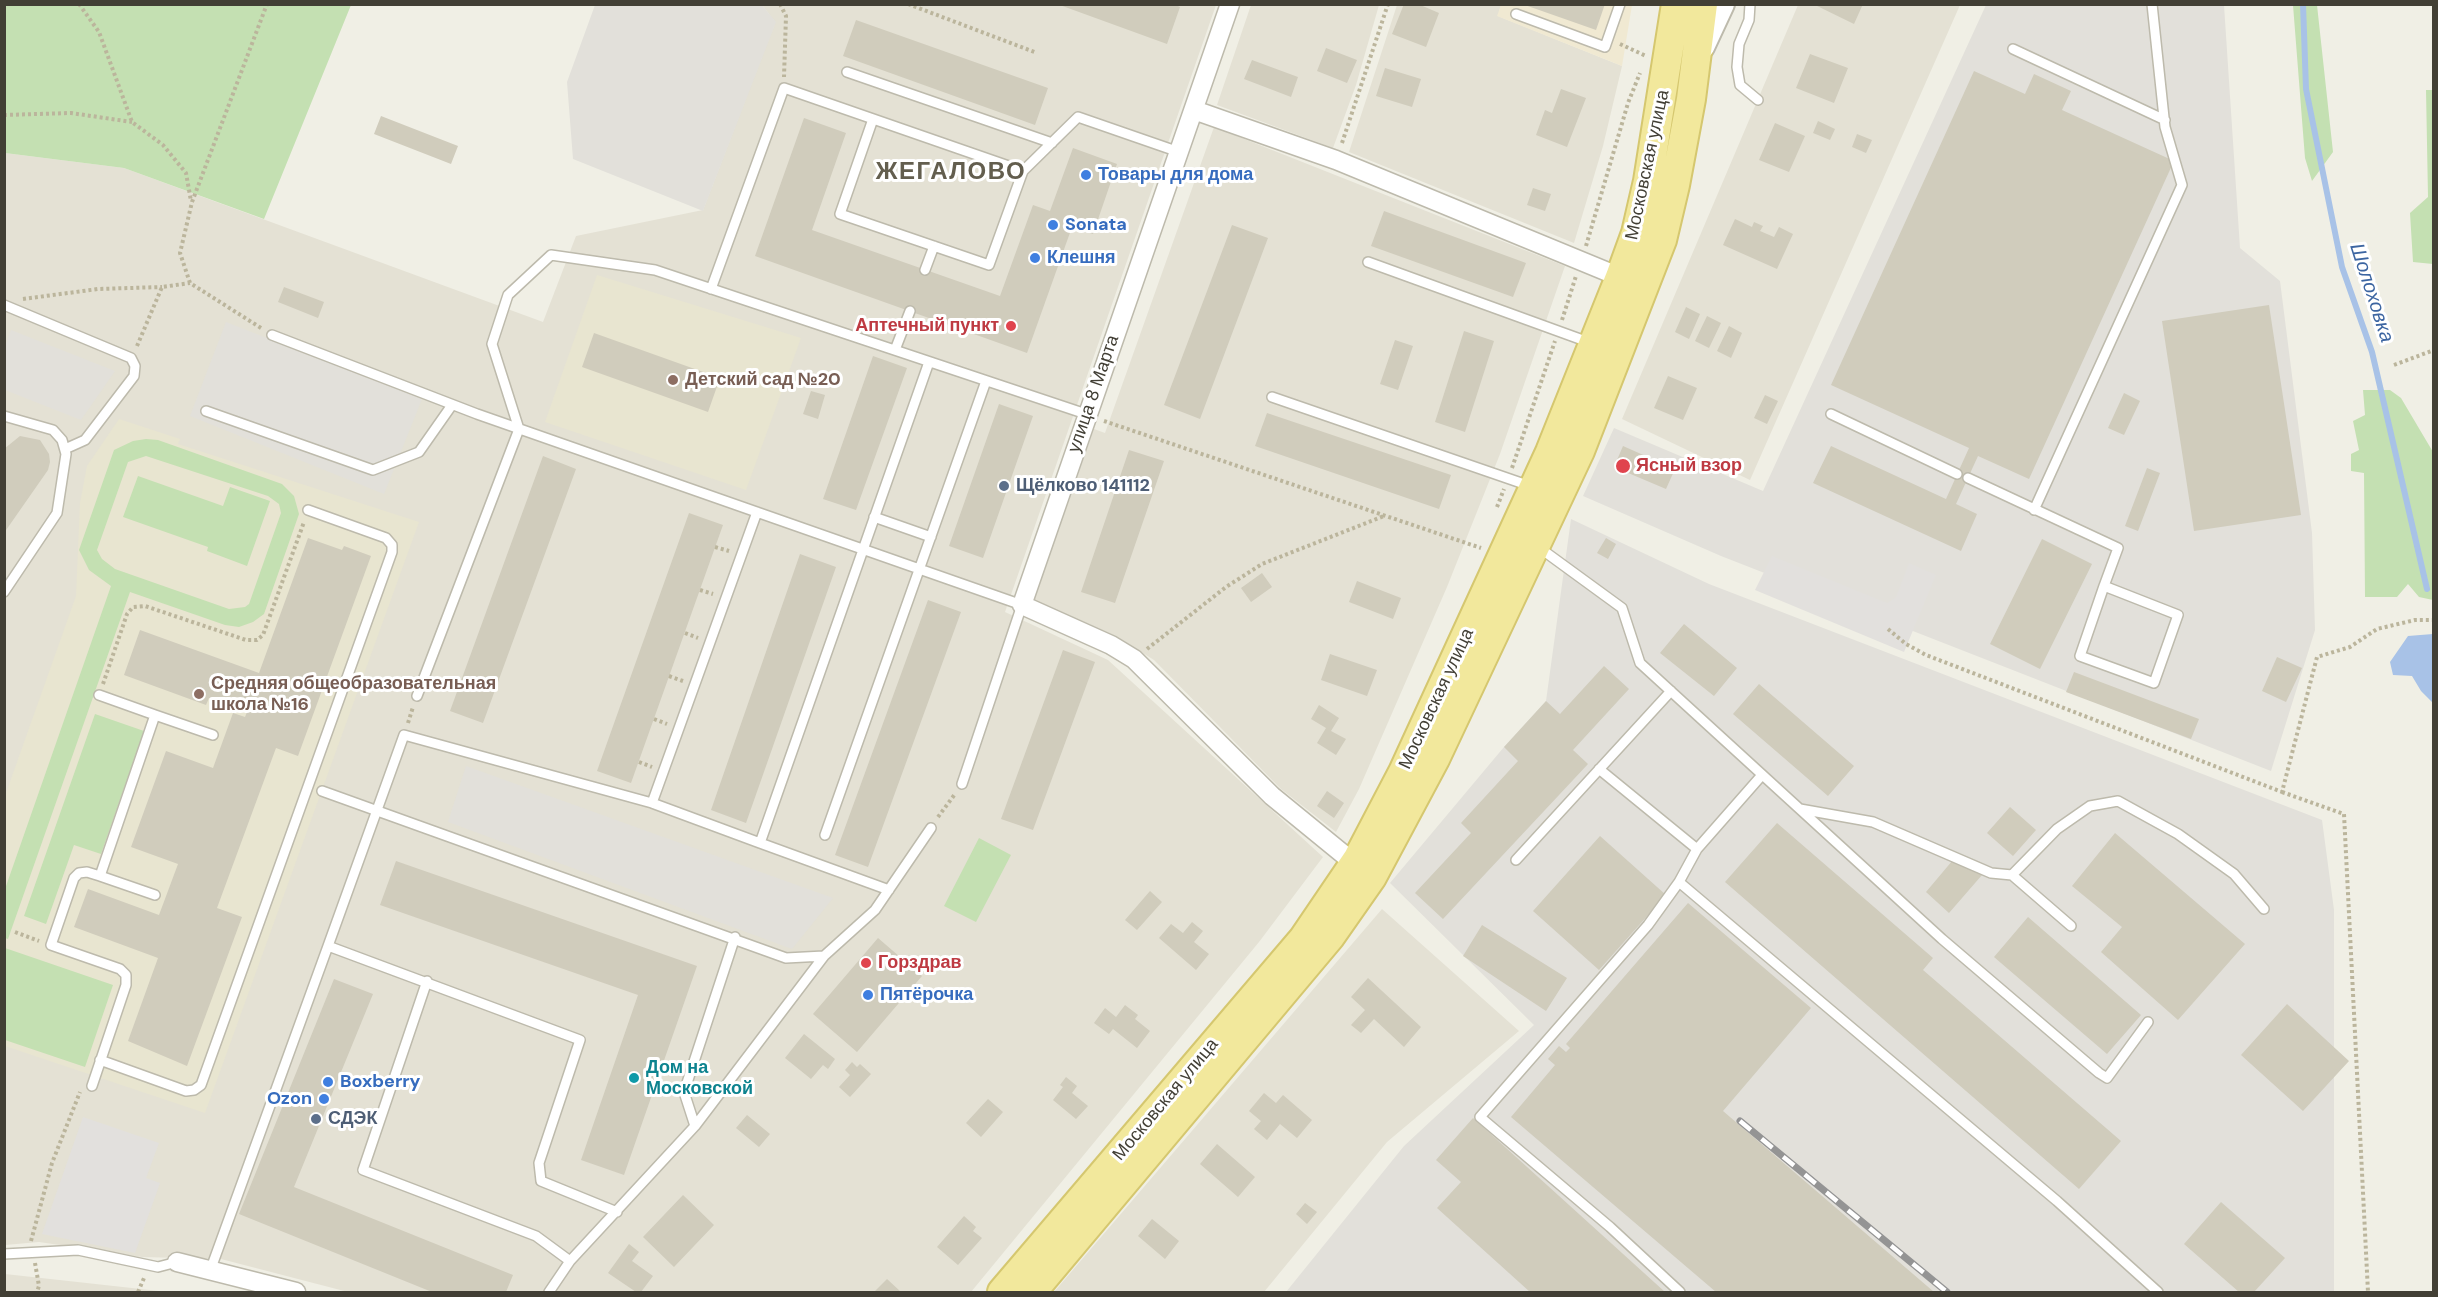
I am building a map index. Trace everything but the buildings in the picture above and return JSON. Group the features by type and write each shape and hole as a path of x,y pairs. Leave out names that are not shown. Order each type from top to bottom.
{"main road":[{"name":"Московская улица","path":"1002,1293 1303,939 1354,863 1403,772 1521,483 1594,344 1636,233 1648,181 1676,4"},
{"name":"Московская улица","path":"1032,1293 1311,961 1372,877 1435,759 1598,408 1662,240 1676,185 1697,59 1703,4"}],"street":[{"path":"1697,59 1723,4"},
{"name":"улица 8 Марта","path":"1022,605 1086,414 1194,110 1226,6"},
{"path":"1194,110 1336,160 1582,259 1620,277"},
{"path":"1022,605 1111,645 1134,659 1272,796 1354,863"},
{"path":"177,1262 296,1293"}],"lane":[{"path":"1516,14 1605,47 1620,4"},
{"path":"1750,4 1749,20 1739,44 1737,67 1740,85 1758,100"},
{"path":"2034,510 2182,185 2164,120 2152,4"},
{"path":"2013,49 2164,120"},
{"path":"847,72 1052,143"},
{"path":"711,289 784,88 1023,171"},
{"path":"873,119 840,214 989,265 1023,171 1078,117 1179,152"},
{"path":"925,270 934,246"},
{"path":"417,696 519,429 492,344 508,295 551,255 655,270 1086,414"},
{"path":"1368,262 1594,344"},
{"path":"4,305 131,358 135,366 134,376 85,440 65,449"},
{"path":"895,350 910,311"},
{"path":"272,335 452,405 1022,605"},
{"path":"760,843 929,362"},
{"path":"825,836 986,381"},
{"path":"1272,397 1521,483"},
{"path":"206,411 373,470 419,452 452,405"},
{"path":"1831,414 1958,474"},
{"path":"4,416 53,430 59,434 65,449 57,513 4,592"},
{"path":"1968,478 2118,548 2104,586 2080,656 2154,683 2178,615 2104,586"},
{"path":"100,1060 186,1091 194,1090 201,1085 392,552 392,545 386,538 308,510"},
{"path":"652,803 757,512"},
{"path":"874,517 931,537"},
{"path":"1535,545 1622,608 1640,663 1671,692 1942,939 2107,1078 2148,1022"},
{"name":"улица 8 Марта","path":"962,784 1022,605"},
{"path":"1516,860 1671,692"},
{"path":"99,695 213,735"},
{"path":"99,876 155,715"},
{"path":"210,1271 404,735 652,803 889,890"},
{"path":"1599,769 1697,849"},
{"path":"1680,1293 1610,1227 1480,1117 1648,925 1679,882 1697,849 1762,775"},
{"path":"322,791 786,958 824,956"},
{"path":"2012,875 2057,829 2091,806 2118,801 2178,834 2234,874 2264,909"},
{"path":"1800,809 1873,822 1991,873 2012,875 2071,926"},
{"path":"549,1293 570,1261 695,1126 824,956 875,910 931,828"},
{"path":"87,1085 100,1060 126,985 126,975 120,969 51,945 74,878 79,873 87,872 155,895"},
{"path":"1679,882 2057,1201 2158,1293"},
{"path":"695,1126 684,1092 735,938"},
{"path":"328,946 427,981 580,1040 539,1163 541,1181 617,1212"},
{"path":"427,981 363,1170 536,1236 570,1261"},
{"path":"4,1254 78,1250 158,1267 177,1262"}],"path":[{"path":"79,4 99,32 132,122"},
{"path":"267,4 192,202 180,253 190,283 272,335"},
{"path":"780,4 786,16 784,88"},
{"path":"908,4 1037,53"},
{"path":"1336,160 1388,4"},
{"path":"1608,39 1647,56"},
{"path":"1497,508 1521,483 1558,331 1582,259 1628,103 1649,46"},
{"path":"4,115 71,113 132,122 163,145 186,173 192,202"},
{"path":"14,300 98,289 162,287 190,283"},
{"path":"131,358 162,287"},
{"path":"2394,365 2433,351"},
{"path":"1086,414 1481,548"},
{"path":"99,695 127,614 133,607 145,606 246,640 257,640 263,635 308,510"},
{"path":"1134,659 1226,587 1262,564 1385,516"},
{"path":"1478,557 1485,538"},
{"path":"2282,792 2318,657 2350,647 2377,629 2415,620 2433,620"},
{"path":"1888,629 1906,644 1936,660 2282,792 2344,813 2368,1293"},
{"path":"404,735 417,696"},
{"path":"931,828 962,784"},
{"path":"15,932 51,945"},
{"path":"37,1293 39,1286 31,1237 52,1163 87,1085"}],"shaded area":[{"path":"595,5 762,5 776,22 703,211 573,159 567,82"},
{"path":"762,5 1216,5 1005,612 1108,660 1323,857 1259,942 971,1292 348,1292 221,1259 142,1257 39,1242 5,1245 5,153 124,168 543,322 576,236 703,210 775,22"},
{"path":"1251,5 1379,5 1356,85 1333,148 1217,105"},
{"path":"1397,5 1501,5 1498,16 1622,66 1603,146 1574,243 1349,152"},
{"path":"1501,5 1632,5 1622,66 1497,16"},
{"path":"1798,5 1960,5 1750,480 1622,419"},
{"path":"1986,5 2224,5 2240,248 2280,281 2312,533 2315,630 2271,771 1721,556 1583,496 1614,428 1763,491"},
{"path":"1214,127 1565,266 1500,454 1447,587 1359,789 1336,832 1281,789 1154,660 1116,636 1034,600 1094,429 1105,433"},
{"name":"Детский сад №20","path":"597,275 801,338 746,490 545,422"},
{"path":"226,322 422,399 384,494 190,416"},
{"path":"11,330 115,371 81,420 5,390 5,346"},
{"name":"Средняя общеобразовательная школа №16","path":"119,419 180,439 178,444 419,522 205,1113 5,1046 5,796 76,596 80,503 87,466"},
{"path":"1571,519 1709,584 2322,820 2334,910 2334,1292 1286,1292 1404,1146 1534,1025 1390,883 1504,747 1546,701"},
{"path":"1772,556 1887,603 1896,597 1909,563 1936,575 1904,652 1755,590"},
{"path":"466,766 833,898 792,949 448,822"},
{"path":"1382,909 1519,1031 1387,1142 1264,1292 1054,1292"},
{"path":"83,1117 159,1143 146,1178 160,1183 135,1253 42,1234"},
{"path":"5,1274 168,1292 5,1292"}],"green space":[{"path":"5,4 351,5 264,219 124,168 5,153"},
{"path":"2293,5 2317,5 2333,152 2312,181 2305,158"},
{"path":"2426,90 2434,90 2433,264 2413,262 2410,213 2428,197"},
{"path":"2363,390 2390,390 2401,398 2433,452 2433,600 2419,597 2408,584 2397,597 2365,597 2364,473 2351,471 2351,454 2359,450 2353,421 2365,415"},
{"path":"158,440 282,484 294,496 299,514 264,614 253,622 239,627 225,625 130,592 8,939 5,938 5,889 111,586 89,570 79,550 114,450 133,441","holes":["146,456 268,496 279,504 281,513 249,604 245,607 229,609 115,569 102,559 97,550 128,462"]},
{"path":"138,476 223,506 230,487 270,501 247,566 207,551 208,547 123,517"},
{"path":"95,714 144,731 101,854 74,845 46,924 24,916"},
{"path":"979,838 1011,855 976,922 944,906"},
{"path":"5,948 113,985 85,1067 5,1040"}],"water":[{"path":"2434,634 2433,703 2421,691 2412,676 2393,675 2390,662 2408,636"}],"waterway":[{"name":"Шолоховка","path":"2303,4 2306,89 2342,267 2372,352 2427,589"}],"railway":[{"path":"1740,1121 1947,1292"}],"place":[{"name":"Товары для дома","path":"1086,175"},
{"name":"Sonata","path":"1053,225"},
{"name":"Клешня","path":"1035,258"},
{"name":"Аптечный пункт","path":"1011,326"},
{"name":"Детский сад №20","path":"673,380"},
{"name":"Ясный взор","path":"1623,466"},
{"name":"Щёлково 141112","path":"1004,486"},
{"name":"Средняя общеобразовательная школа №16","path":"199,694"},
{"name":"Горздрав","path":"866,963"},
{"name":"Пятёрочка","path":"868,995"},
{"name":"Дом на Московской","path":"634,1078"},
{"name":"Boxberry","path":"328,1082"},
{"name":"Ozon","path":"324,1099"},
{"name":"СДЭК","path":"316,1119"}],"district":[{"name":"ЖЕГАЛОВО","path":"951,173"}]}
